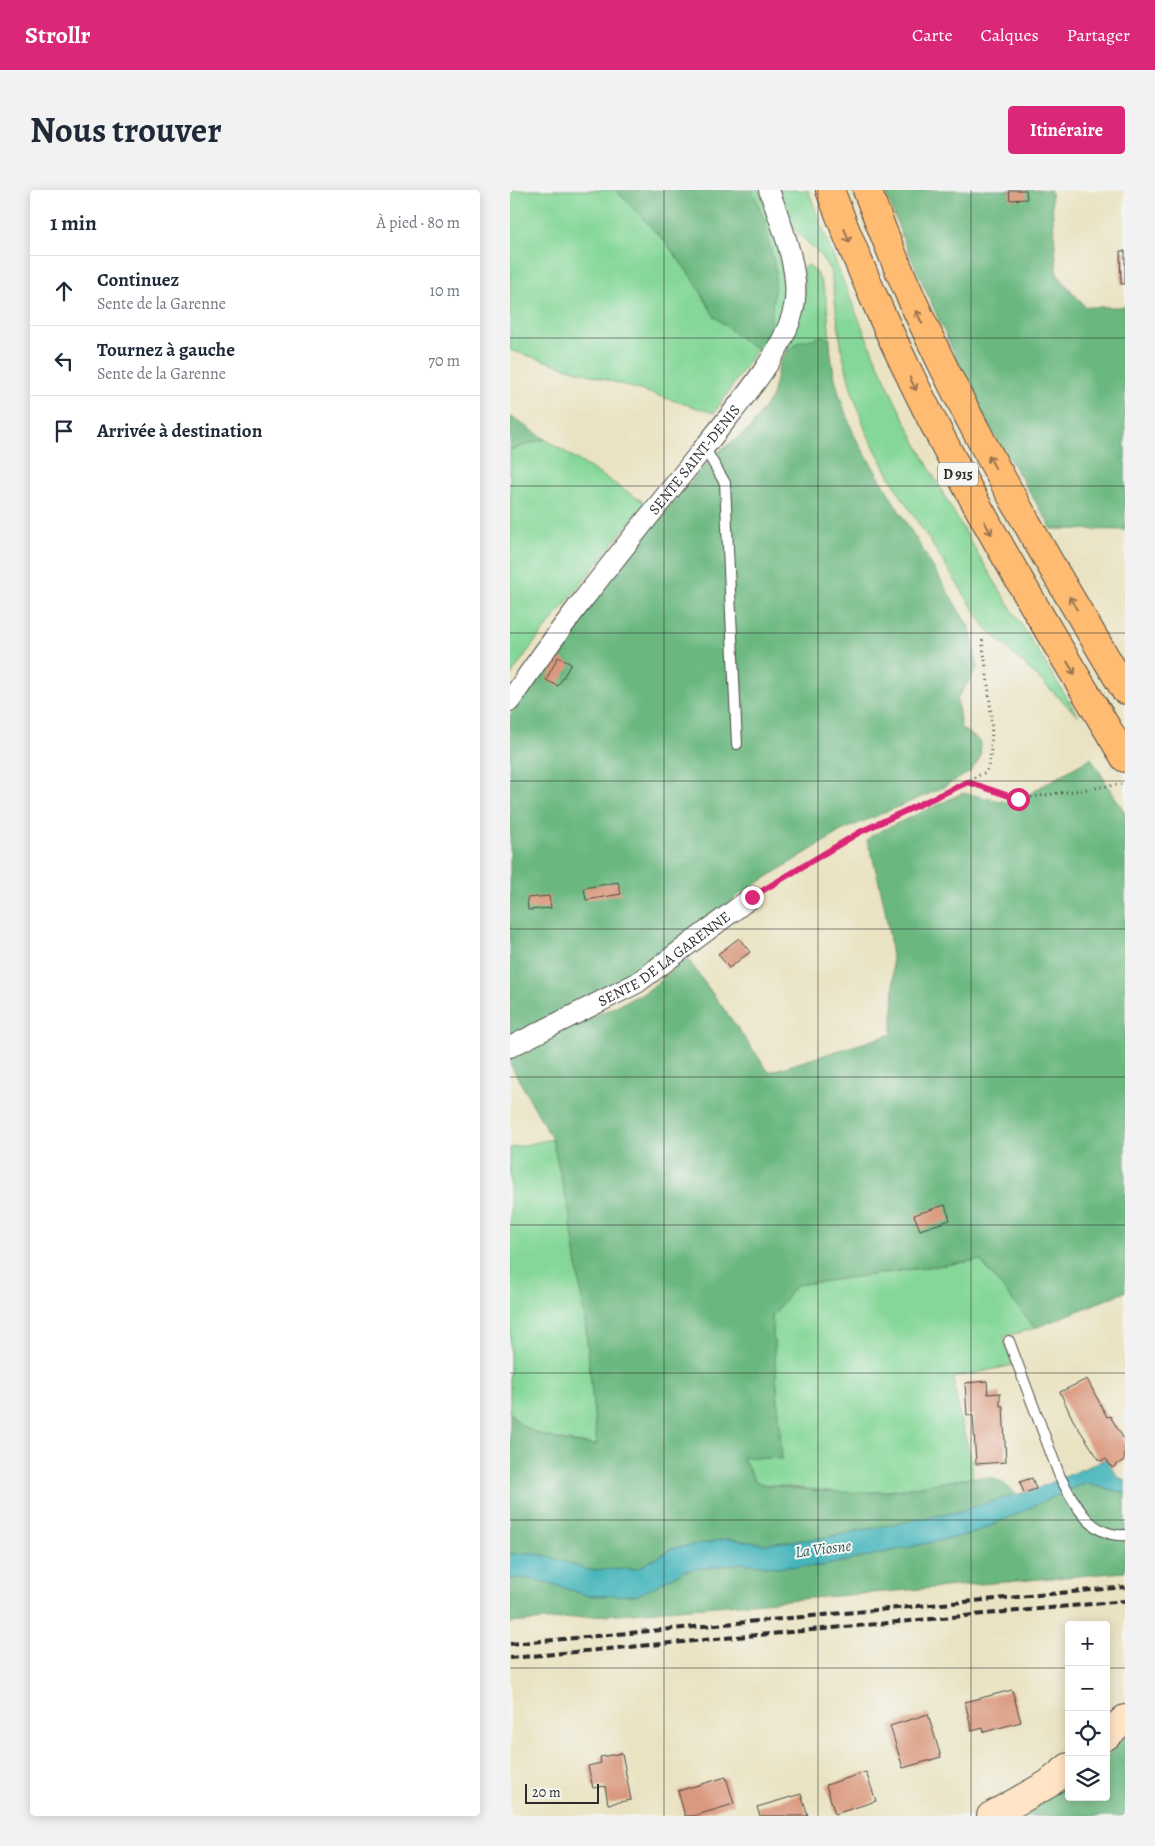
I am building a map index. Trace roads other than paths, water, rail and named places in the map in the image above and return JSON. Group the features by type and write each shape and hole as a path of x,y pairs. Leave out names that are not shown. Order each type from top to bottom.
{"main road":[{"name":"D 915","path":"830,190 868,286 931,422 1000,549 1121,750"},
{"name":"D 915","path":"867,190 904,283 957,397 1027,527 1125,690"},
{"path":"1110,1732 1125,1719"},
{"path":"991,1816 1048,1784 1065,1771"}],"street":[{"name":"SENTE SAINT-DENIS","path":"510,701 542,653 741,400 779,346 794,308 796,287 786,238 769,190"},
{"name":"SENTE DE LA GARENNE","path":"510,1047 637,983 752,897"}],"lane":[{"path":"704,447 725,483 737,744"},
{"path":"1009,1341 1060,1477 1070,1496 1092,1524 1105,1534 1125,1535"}],"water":[{"name":"La Viosne","path":"1106,1459 1118,1477 1125,1480 1125,1493 1084,1483 975,1533 822,1566 777,1567 740,1563 684,1571 638,1595 589,1596 549,1583 524,1578 510,1579 510,1554 530,1553 547,1556 589,1570 636,1569 674,1548 728,1539 765,1544 822,1538 952,1513 1036,1489"}],"railway":[{"path":"510,1644 1125,1587"},
{"path":"510,1658 1125,1601"}]}
